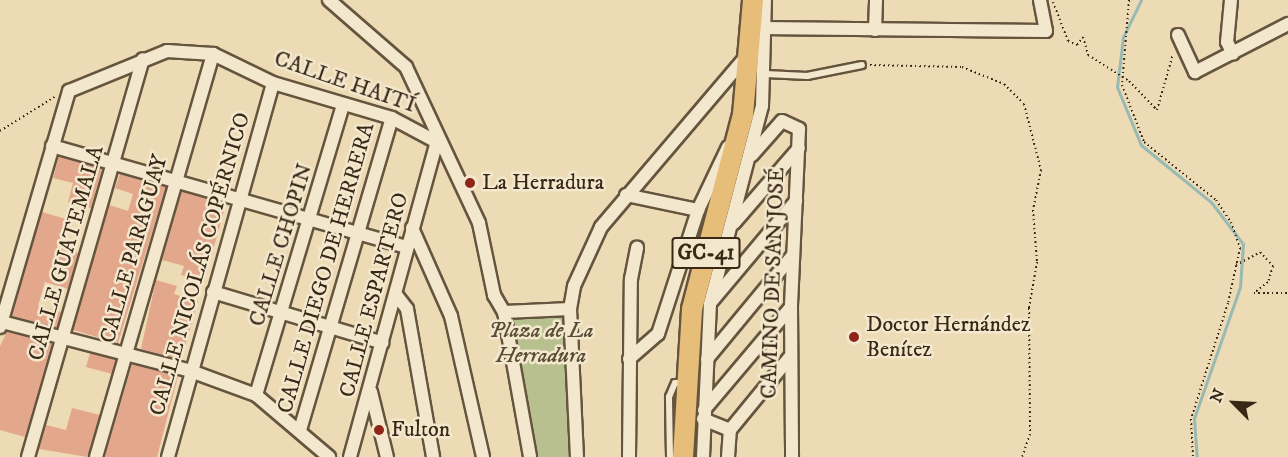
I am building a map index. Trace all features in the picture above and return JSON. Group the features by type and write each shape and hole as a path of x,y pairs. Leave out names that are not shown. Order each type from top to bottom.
{"main road":[{"name":"GC-41","path":"683,457 684,383 692,309 743,115 750,51 758,28 753,0"}],"street":[{"path":"329,0 406,67 436,141 479,222 494,295 504,312 530,457"},
{"path":"703,457 710,304 752,155 766,74 758,28 765,0"},
{"path":"875,30 876,0"},
{"path":"758,28 1046,31 1040,0"},
{"path":"1231,0 1227,42 1233,54"},
{"path":"1178,35 1195,72 1288,24"},
{"name":"CALLE HAITÍ","path":"69,90 167,51 213,54 273,83 392,118 436,141"},
{"path":"577,457 570,309 574,286 601,227 750,51"},
{"name":"CALLE PARAGUAY","path":"96,457 213,54"},
{"name":"CALLE GUATEMALA","path":"28,457 143,59"},
{"name":"CALLE NICOLÁS COPÉRNICO","path":"168,457 188,370 213,292 273,83"},
{"path":"69,90 1,324 188,370 256,395 300,430 329,457"},
{"name":"CALLE CHOPIN","path":"256,395 284,312 343,105"},
{"path":"630,359 658,334 698,210 743,115"},
{"name":"CALLE DIEGO DE HERRERA","path":"300,430 392,118"},
{"name":"CAMINO DE SAN JOSÉ","path":"752,155 782,121 799,129 791,307 792,454"},
{"name":"CALLE ESPARTERO","path":"350,457 371,392 436,141"},
{"path":"52,146 407,247"},
{"path":"731,226 799,148"},
{"path":"627,195 698,210"},
{"path":"710,304 796,201"},
{"path":"412,228 451,316 483,457"},
{"path":"629,457 632,262 637,248"},
{"path":"707,359 794,255"},
{"path":"213,292 383,343"},
{"path":"397,296 407,309 433,457"},
{"path":"704,414 791,307"},
{"path":"504,312 570,309"},
{"path":"728,457 730,430 790,357"},
{"path":"371,392 387,457"},
{"path":"704,414 730,430"}],"lane":[{"path":"766,74 807,76 862,65"},
{"path":"670,457 669,397 675,383 684,383"}],"path":[{"path":"1052,0 1068,41 1077,45 1083,37 1088,55 1123,77 1157,110 1175,62 1171,39 1178,35"},
{"path":"1129,0 1123,77 1144,142 1215,200 1231,222 1240,248 1191,419 1194,457"},
{"path":"862,65 962,67 1004,84 1024,104 1041,170 1033,210 1037,262 1029,308 1030,434 1022,457"},
{"path":"0,131 69,90"},
{"path":"1236,265 1260,252 1273,266 1268,282 1254,293 1288,293"}],"green space":[{"name":"Plaza de La Herradura","path":"567,312 574,457 533,457 509,318"}],"building":[{"path":"59,156 102,169 91,208 68,202 73,183 53,178"},
{"path":"120,174 166,187 118,343 73,330 109,205 128,211 133,194 115,188"},
{"path":"182,191 226,204 204,282 181,275 184,266 162,260"},
{"path":"42,212 66,219 57,247 78,253 68,289 45,282 38,306 61,312 57,328 12,316"},
{"path":"156,280 177,286 174,294 198,301 181,360 141,349"},
{"path":"7,332 52,343 25,437 0,430 0,346"},
{"path":"90,353 116,360 112,374 86,367"},
{"path":"132,364 178,376 157,457 105,457"},
{"path":"72,408 100,415 88,457 39,449 46,425 66,430"}],"waterway":[{"path":"1141,0 1123,37 1117,87 1141,145 1211,202 1243,244 1240,287 1194,418 1197,457"}],"place":[{"name":"La Herradura","path":"470,183"},
{"name":"Doctor Hernández Benítez","path":"854,337"},
{"name":"Fulton","path":"379,430"}]}
